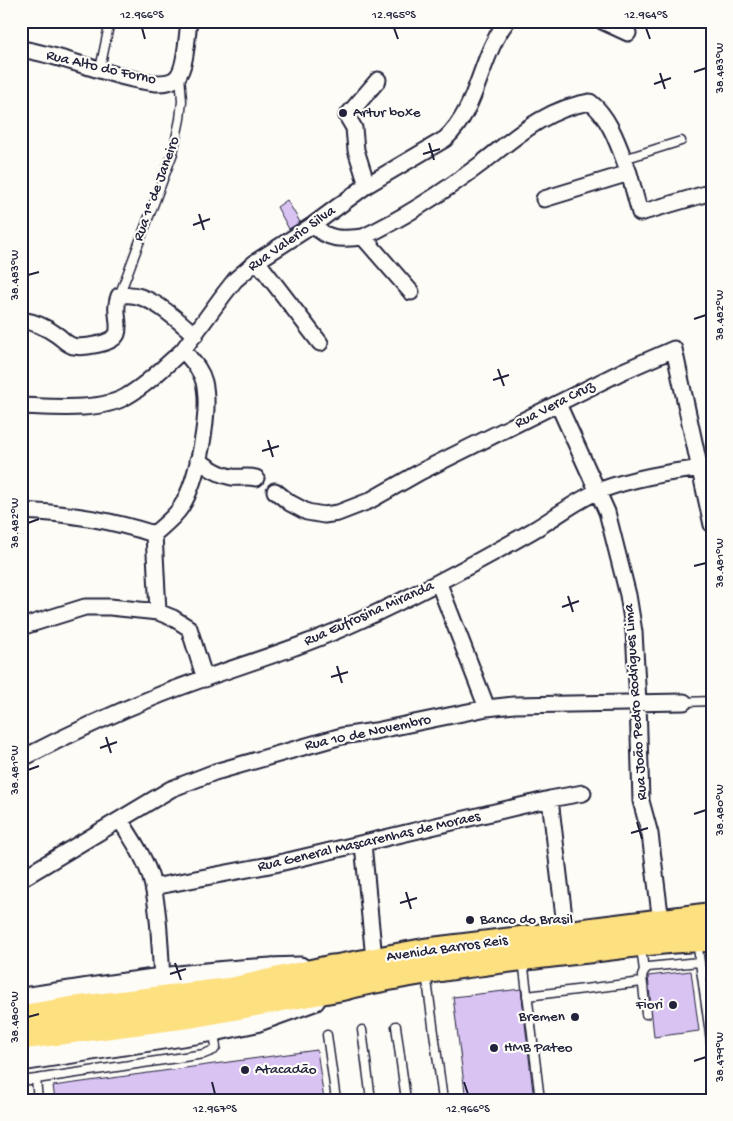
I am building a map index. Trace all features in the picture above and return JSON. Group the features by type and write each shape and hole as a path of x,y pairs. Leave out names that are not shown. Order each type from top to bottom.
{"highway":[{"name":"Avenida Barros Reis","path":"235,999 339,978"},
{"path":"21,1018 68,1010 235,999"},
{"path":"21,1037 235,999"}],"main road":[{"name":"Avenida Barros Reis","path":"21,1060 214,1030 272,1016 374,959 424,951 712,916"},
{"name":"Avenida Barros Reis","path":"21,999 162,979 270,969 339,978 426,971 640,945 703,947"}],"street":[{"name":"Rua 1ª de Janeiro","path":"180,75 189,21"},
{"name":"Rua Valerio Silva","path":"21,406 82,407 103,404 125,398 142,386 183,350 235,280 257,260 313,225 367,184 445,139 454,131 469,106 493,44 507,21"},
{"path":"602,21 628,33"},
{"name":"Rua Alto do Forno","path":"21,50 156,83 173,81 180,75"},
{"path":"367,184 356,150 354,128 347,116 378,80"},
{"path":"313,225 320,233 328,237 344,239 363,237 430,200 541,119 560,109 590,102 599,108 606,120 626,166 640,213 712,192"},
{"path":"544,199 626,166"},
{"path":"363,237 411,292"},
{"path":"257,260 320,343"},
{"path":"21,320 42,326 73,346 101,344 112,340 117,334 116,303 118,296 127,293 135,294 155,304 195,335"},
{"path":"154,534 183,505 198,460 204,432 204,383 196,366 183,350"},
{"name":"Rua Vera Cruz","path":"275,491 290,503 307,512 324,515 338,513 369,501 420,472 621,372 674,350 706,468 712,525"},
{"name":"Rua João Pedro Rodrigues Lima","path":"558,404 607,512 628,595 634,632 641,801 650,834 661,922"},
{"path":"198,460 214,471 232,477 246,476 256,478"},
{"name":"Rua Eufrosina Miranda","path":"21,759 115,713 163,693 359,621 439,584 535,530 598,491 634,480 706,468"},
{"path":"21,511 92,518 125,524 154,534"},
{"path":"154,534 158,612"},
{"path":"439,584 486,708"},
{"path":"21,627 85,607 110,606 158,612 173,618 189,628 205,679"},
{"name":"Rua 10 de Novembro","path":"21,879 171,790 215,772 342,736 486,708 538,703 684,702"},
{"name":"Rua General Mascarenhas de Moraes","path":"153,888 276,864 550,799 583,793"},
{"path":"550,799 566,934"},
{"path":"120,820 149,872 153,888 162,979"},
{"path":"363,844 374,959"}],"lane":[{"path":"100,69 110,21"},
{"name":"Rua 1ª de Janeiro","path":"118,296 173,153 182,101 180,75"},
{"path":"626,166 681,141"},
{"path":"684,702 712,700"},
{"path":"640,945 644,971"},
{"path":"646,1014 642,982 644,971 648,967 703,947 701,972 712,1048"},
{"path":"523,958 540,1100"},
{"path":"426,971 443,1100"},
{"path":"701,972 712,972"},
{"path":"527,996 642,982"},
{"path":"396,1026 406,1100"},
{"path":"21,1081 204,1054 214,1050 216,1047 214,1030"},
{"path":"362,1030 371,1100"},
{"path":"327,1035 336,1100"},
{"path":"36,1079 38,1100"}],"building":[{"path":"287,200 300,222 289,229 277,207"},
{"name":"Fiori","path":"691,971 699,1031 654,1037 648,976"},
{"name":"HMB Pateo","path":"521,989 534,1100 466,1100 453,997"},
{"name":"Atacadão","path":"317,1050 324,1100 55,1100 53,1086"}],"place":[{"name":"Artur boxe","path":"343,113"},
{"name":"Banco do Brasil","path":"470,920"},
{"name":"Fiori","path":"673,1005"},
{"name":"Bremen","path":"575,1017"},
{"name":"HMB Pateo","path":"494,1048"},
{"name":"Atacadão","path":"245,1070"}]}
